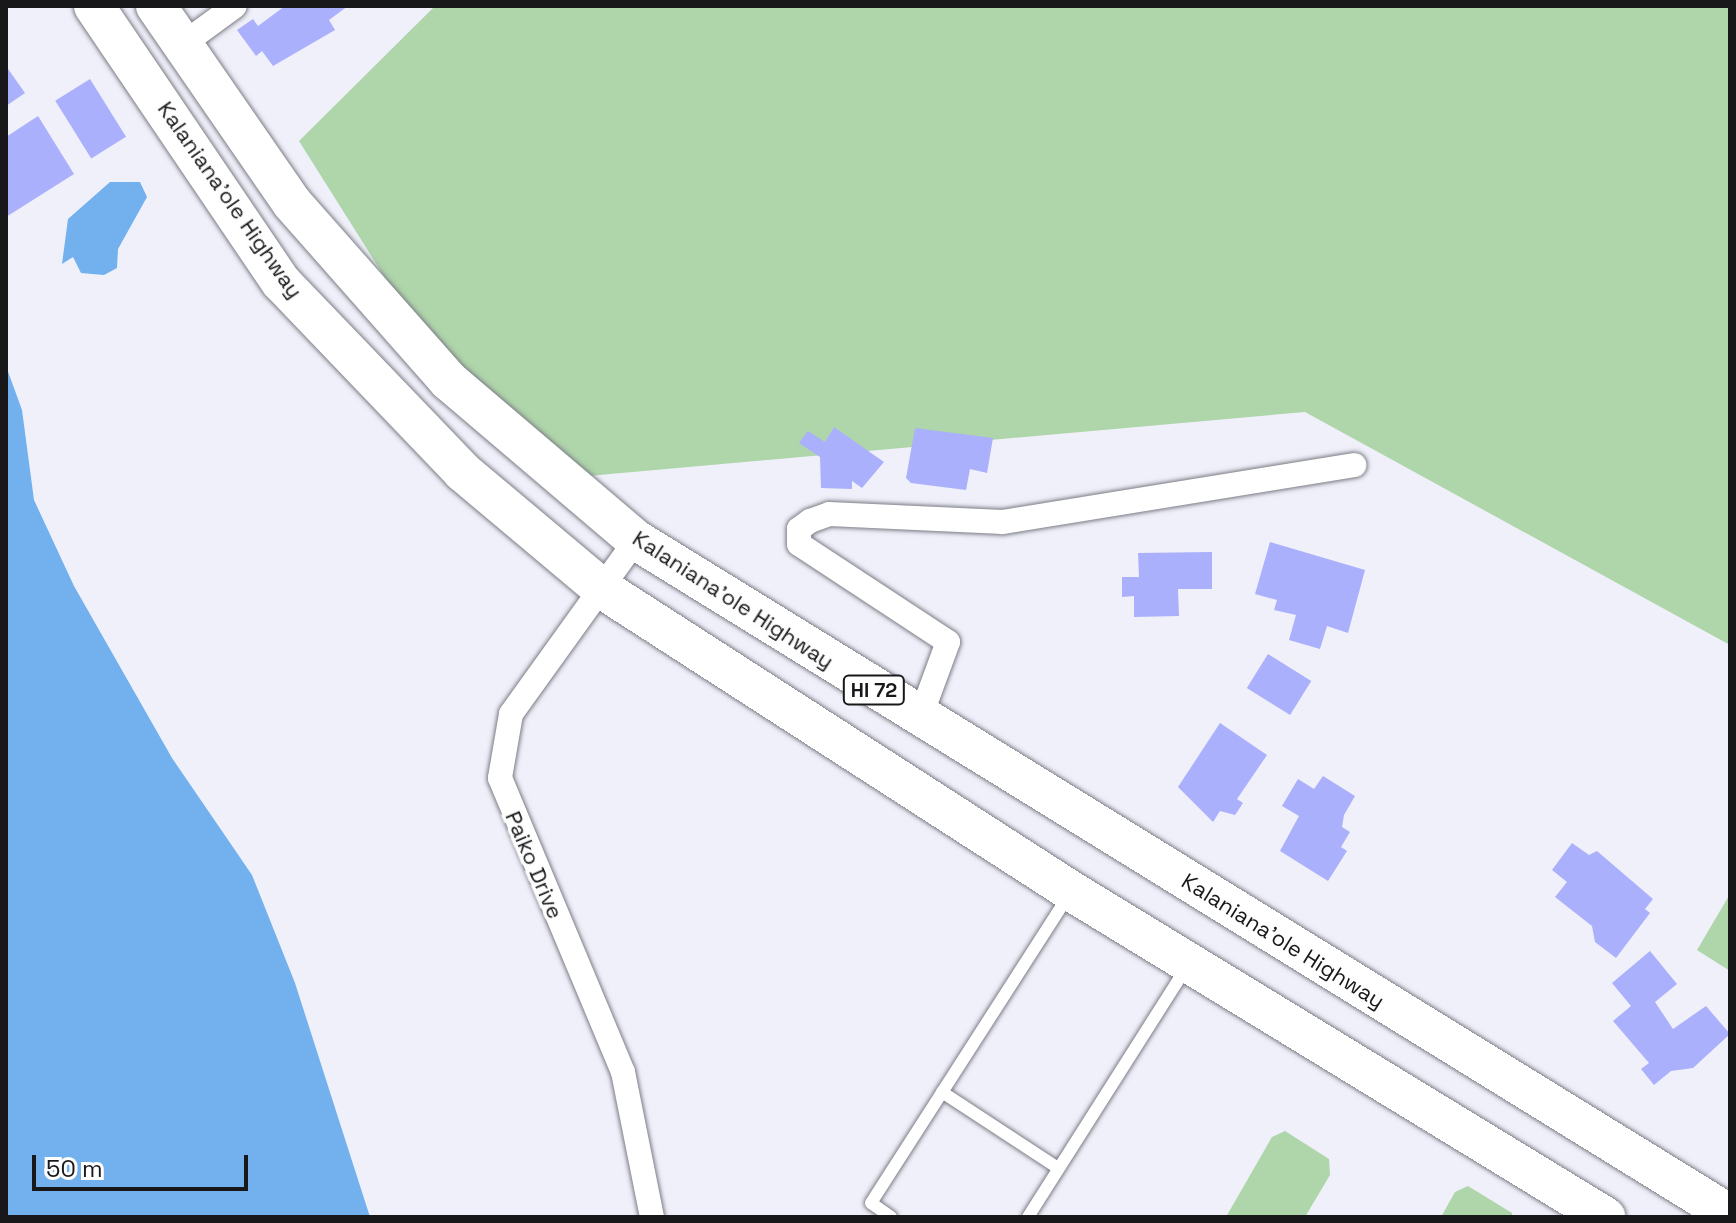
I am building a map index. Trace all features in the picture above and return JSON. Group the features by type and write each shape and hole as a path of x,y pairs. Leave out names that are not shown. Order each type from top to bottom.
{"highway":[{"name":"Kalaniana’ole Highway","path":"94,6 281,282 463,472 601,588 1071,891 1605,1217"},
{"name":"Kalaniana’ole Highway","path":"156,6 292,203 449,381 636,540 1730,1215"}],"street":[{"path":"183,44 235,6"},
{"path":"920,718 948,642 799,544 799,529 810,521 829,514 1003,522 1354,465"},
{"name":"Paiko Drive","path":"636,540 511,714 500,778 623,1072 652,1217"}],"lane":[{"path":"867,1217 871,1203 1071,891"},
{"path":"1028,1217 1190,963"},
{"path":"942,1092 1058,1168"},
{"path":"871,1203 891,1217"}],"green space":[{"path":"435,6 1730,6 1730,645 1305,412 588,476 428,346 299,141"},
{"path":"1730,894 1730,971 1697,950"},
{"path":"1285,1131 1329,1159 1330,1175 1305,1217 1226,1217 1272,1137"},
{"path":"1468,1186 1512,1213 1512,1217 1441,1217 1455,1192"}],"water":[{"path":"110,182 140,182 147,197 118,249 117,268 104,275 81,273 73,257 62,264 68,219"},
{"path":"6,366 22,410 34,500 74,586 172,758 252,875 295,983 370,1217 6,1217"}],"building":[{"path":"285,6 348,6 329,20 335,30 273,66 262,51 256,56 237,30 253,19 258,26"},
{"path":"6,66 25,93 6,106"},
{"path":"90,79 126,137 91,158 55,101"},
{"path":"38,116 74,174 6,217 6,137"},
{"path":"834,427 884,462 862,488 852,481 852,489 821,488 820,457 799,443 808,431 825,442"},
{"path":"915,428 993,438 987,473 970,469 966,490 911,483 906,478"},
{"path":"1270,542 1365,570 1348,633 1327,626 1320,649 1289,640 1296,615 1274,610 1277,600 1255,594"},
{"path":"1212,552 1212,589 1178,589 1179,616 1134,617 1134,596 1122,597 1122,577 1139,577 1138,553"},
{"path":"1268,654 1311,681 1290,715 1247,688"},
{"path":"1220,723 1267,755 1237,799 1243,803 1235,815 1220,811 1213,822 1178,787"},
{"path":"1323,776 1355,796 1344,815 1342,827 1350,832 1341,847 1347,851 1328,881 1280,851 1299,816 1282,806 1298,779 1314,789"},
{"path":"1572,843 1589,855 1597,851 1653,899 1645,909 1650,913 1616,958 1595,942 1592,926 1555,897 1567,882 1552,870"},
{"path":"1650,951 1677,984 1655,1002 1673,1029 1706,1006 1730,1034 1693,1068 1671,1071 1654,1085 1641,1069 1649,1063 1613,1021 1631,1006 1612,983"}]}
